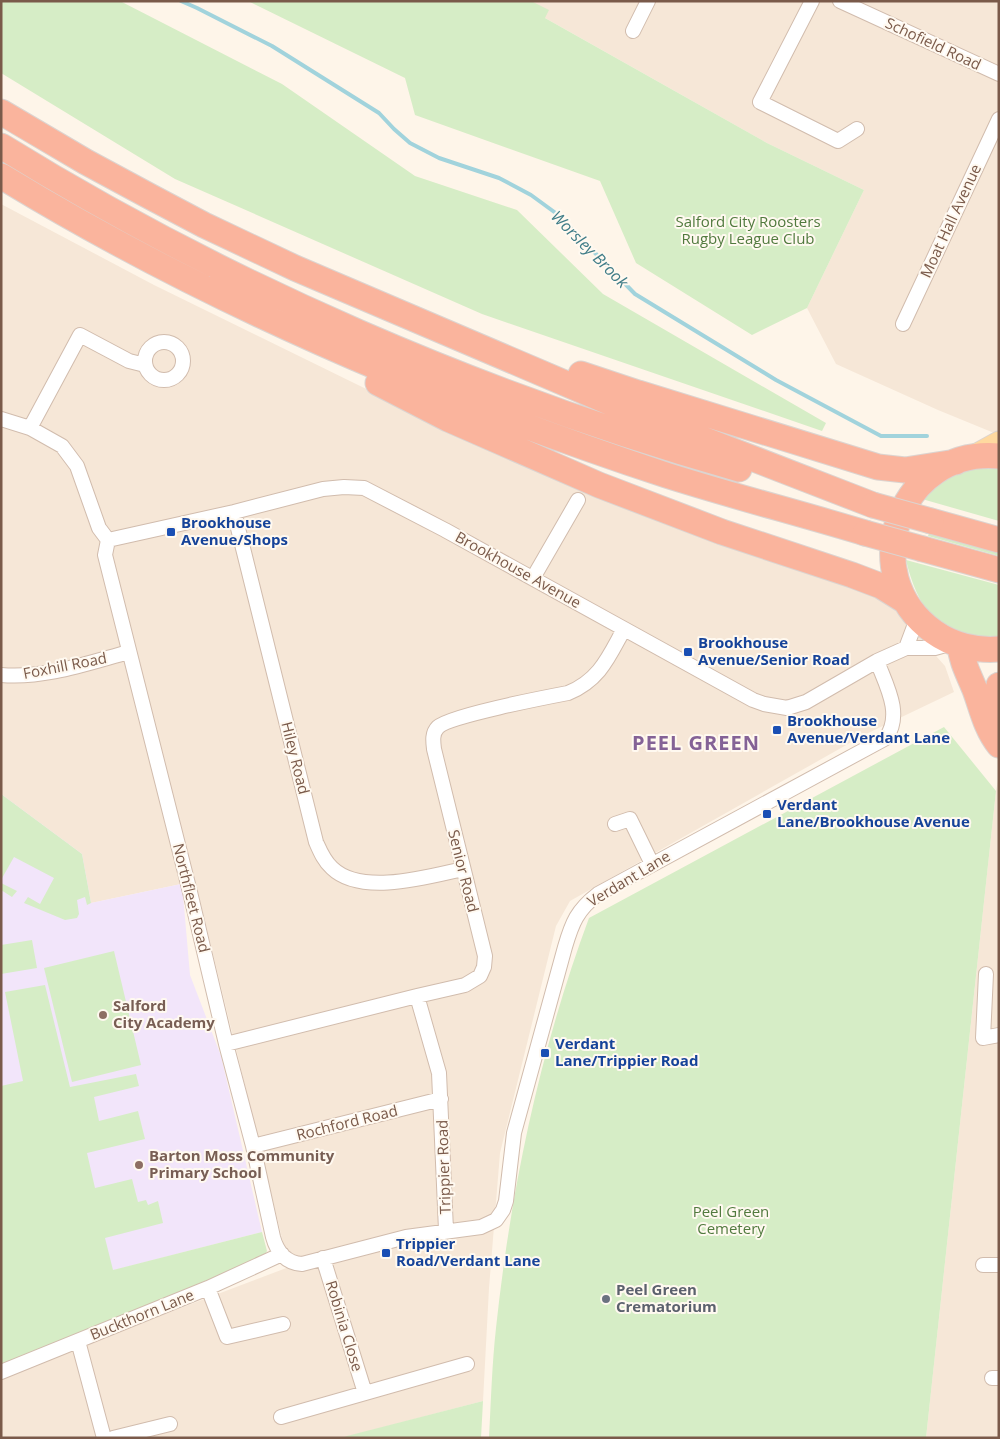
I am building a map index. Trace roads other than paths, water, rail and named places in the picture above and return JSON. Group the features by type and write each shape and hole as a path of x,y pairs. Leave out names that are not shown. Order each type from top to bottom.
{"highway":[{"path":"1,112 86,162 204,225 295,268 630,411 873,505"},
{"path":"1,146 135,224 234,274 359,332 426,360 547,406 652,442 786,482 999,540"},
{"path":"1,176 132,251 295,331 375,366 537,430 668,476 999,570"},
{"path":"295,331 386,388 448,419 640,502 881,586 910,608 939,636 957,644 982,649 999,649"},
{"path":"450,333 524,354 638,393 878,467 895,470 922,468 963,460 999,456"},
{"path":"910,608 900,590 893,567 893,543 898,519 909,498 925,480 940,470 963,460"},
{"path":"957,644 985,721 992,736 999,745"},
{"path":"999,685 999,710"}],"main road":[{"path":"963,460 999,442"}],"street":[{"path":"632,31 648,1"},
{"path":"812,1 760,102 838,141 858,129"},
{"name":"Schofield Road","path":"840,1 999,74"},
{"name":"Moat Hall Avenue","path":"903,324 999,118"},
{"path":"30,428 80,335 129,361 145,365"},
{"path":"1,419 30,428 62,446 77,466 99,528 108,540"},
{"name":"Brookhouse Avenue","path":"108,540 234,512 323,489 364,488 437,525 753,700 776,707 787,708 806,702 877,661 906,648 935,648 957,644"},
{"path":"533,578 578,500"},
{"name":"Hiley Road","path":"234,512 313,832 321,854 338,873 365,882 406,881 463,869"},
{"name":"Northfleet Road","path":"108,540 105,556 253,1146 273,1237 277,1248 282,1254"},
{"path":"906,648 915,624 910,608"},
{"name":"Senior Road","path":"226,1044 472,982 480,976 485,956 434,749 433,737 436,728 464,716 578,689 604,667 624,628"},
{"name":"Foxhill Road","path":"1,675 28,676 66,669 129,652"},
{"name":"Verdant Lane","path":"446,1230 481,1227 492,1223 500,1216 503,1210 506,1201 514,1133 565,947 574,920 582,908 598,894 886,738 893,726 893,706 877,661"},
{"path":"615,824 630,819 652,864"},
{"path":"986,974 983,1038 999,1035"},
{"name":"Trippier Road","path":"282,1254 285,1258 302,1264 406,1237 446,1230 439,1073 417,996"},
{"name":"Rochford Road","path":"253,1146 441,1099"},
{"name":"Buckthorn Lane","path":"1,1372 208,1288 282,1254"},
{"name":"Robinia Close","path":"323,1258 365,1393"},
{"path":"983,1264 999,1265"},
{"path":"208,1288 227,1337 284,1324"},
{"path":"78,1341 104,1438"},
{"path":"281,1417 467,1364"},
{"path":"113,1438 170,1424"}],"waterway":[{"name":"Worsley Brook","path":"181,1 272,46 379,113 410,143 439,158 499,178 531,195 557,214 635,294 776,380 881,436 927,436"}],"place":[{"name":"Brookhouse Avenue/Shops","path":"171,532"},
{"name":"Brookhouse Avenue/Senior Road","path":"688,652"},
{"name":"Brookhouse Avenue/Verdant Lane","path":"777,730"},
{"name":"Verdant Lane/Brookhouse Avenue","path":"767,814"},
{"name":"Salford City Academy","path":"103,1015"},
{"name":"Verdant Lane/Trippier Road","path":"545,1053"},
{"name":"Barton Moss Community Primary School","path":"139,1165"},
{"name":"Trippier Road/Verdant Lane","path":"386,1253"},
{"name":"Peel Green Crematorium","path":"606,1299"}],"district":[{"name":"PEEL GREEN","path":"696,743"}],"park label":[{"name":"Salford City Roosters Rugby League Club","path":"748,230"},
{"name":"Peel Green Cemetery","path":"731,1220"}]}
